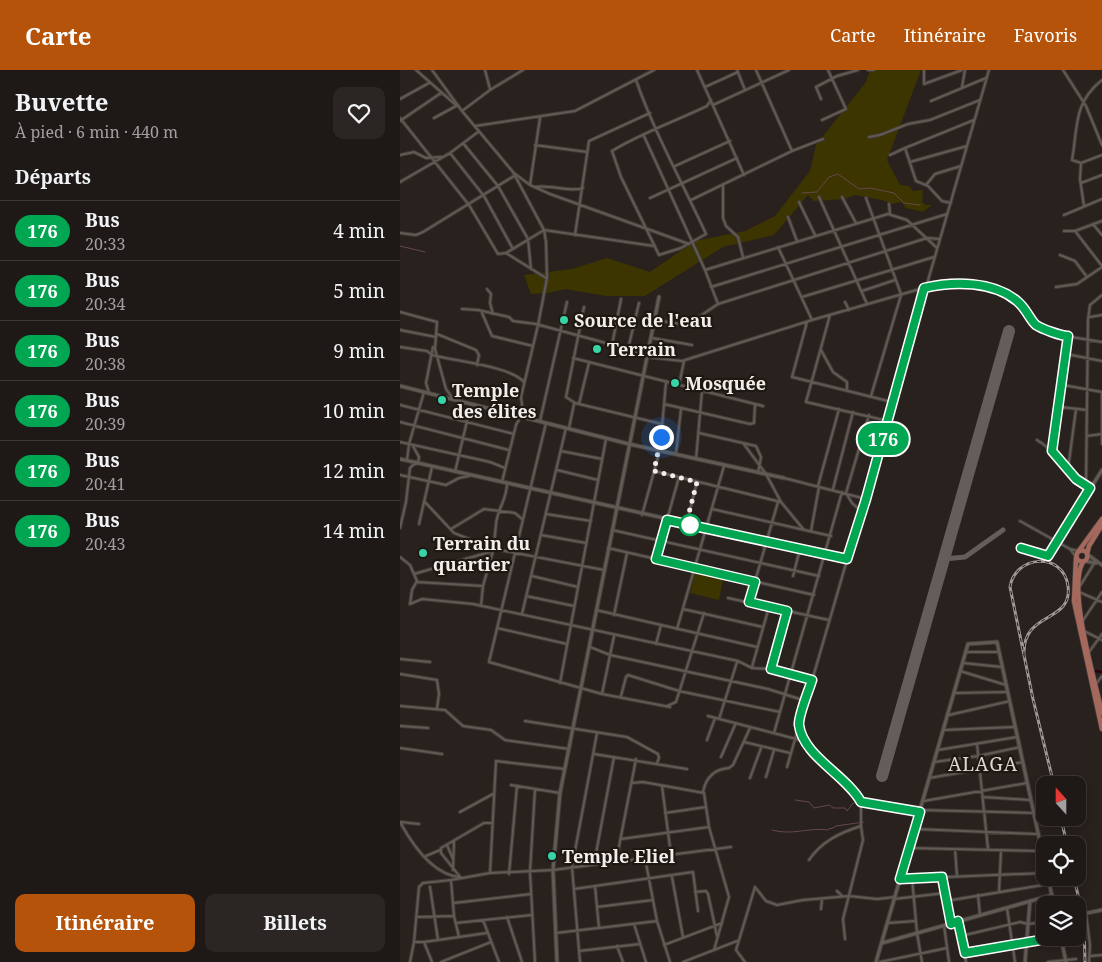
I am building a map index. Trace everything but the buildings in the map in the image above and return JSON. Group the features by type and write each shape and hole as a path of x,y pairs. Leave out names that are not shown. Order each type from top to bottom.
{"main road":[{"path":"1101,711 1074,601 1078,554 1102,519"},
{"path":"1102,525 1089,546 1084,562 1079,570 1077,591 1101,711 1102,729"},
{"path":"1078,554 1087,554"},
{"path":"1078,554 1084,562"}],"street":[{"path":"416,70 457,105"},
{"path":"432,70 474,127 512,172 530,185 617,219 645,226 691,243"},
{"path":"485,70 490,90"},
{"path":"462,111 490,90 523,70"},
{"path":"474,127 575,111 654,70"},
{"path":"697,70 744,175"},
{"path":"756,70 792,151"},
{"path":"713,105 789,70"},
{"path":"822,120 846,109 828,70"},
{"path":"821,100 816,86 833,80 837,76 858,70"},
{"path":"868,70 874,70"},
{"path":"924,70 924,84 963,70 962,87"},
{"path":"787,767 866,499 924,288 951,203 989,70"},
{"path":"1063,70 1082,101 1102,145"},
{"path":"705,87 738,71 745,90"},
{"path":"930,101 986,78"},
{"path":"636,80 650,113 658,130 675,166 682,182 691,200 706,234 691,243 659,255 621,177 612,153 614,150 658,130 707,106 711,100"},
{"path":"1102,80 1082,101 1072,160 1081,163 1102,155"},
{"path":"400,99 429,83"},
{"path":"441,93 400,119 469,205 496,252 499,254 506,253 544,230 655,246"},
{"path":"869,137 880,135 908,124 930,120 981,99"},
{"path":"434,118 457,105"},
{"path":"575,234 590,140 650,113"},
{"path":"530,185 540,118"},
{"path":"890,155 974,120"},
{"path":"400,182 450,153 478,132"},
{"path":"644,136 691,243 705,270 718,304"},
{"path":"691,200 792,151 823,139"},
{"path":"675,166 730,141"},
{"path":"463,142 498,186 528,239 531,269"},
{"path":"535,145 587,152"},
{"path":"909,162 967,146"},
{"path":"905,148 916,180 926,185 942,202 951,203"},
{"path":"400,155 417,152 422,157 442,157"},
{"path":"450,153 484,196 514,248"},
{"path":"650,198 737,158"},
{"path":"1081,163 1080,184 1084,206"},
{"path":"926,185 928,180 935,174 961,166"},
{"path":"502,483 510,446 522,416 521,397 547,278 544,230 512,172"},
{"path":"1080,184 1102,175"},
{"path":"400,233 419,234 514,176"},
{"path":"723,184 723,218 726,226 738,237 743,257"},
{"path":"535,187 549,185 577,190 583,188"},
{"path":"819,197 867,304"},
{"path":"842,197 856,223"},
{"path":"866,198 884,252 901,294 871,396"},
{"path":"1064,215 1102,199"},
{"path":"799,202 815,235"},
{"path":"889,204 890,214"},
{"path":"705,270 815,235 890,214 907,220 911,226 937,248"},
{"path":"711,287 947,214"},
{"path":"788,217 797,241"},
{"path":"1064,231 1075,231 1102,221"},
{"path":"1093,224 1102,235"},
{"path":"1056,287 1074,285 1102,266 1075,231"},
{"path":"654,320 687,325 718,304 792,279 927,238 939,239"},
{"path":"778,247 812,320"},
{"path":"506,253 547,278"},
{"path":"1060,255 1075,261 1087,277"},
{"path":"802,297 856,279 934,257"},
{"path":"862,291 896,280"},
{"path":"462,309 509,317 513,321 538,325 628,349 646,357 684,361 807,321 901,294 948,284 997,289 1019,302 1029,312 1036,325 1058,335 1102,342"},
{"path":"487,289 492,295 490,303 493,314"},
{"path":"1086,485 1090,305 1102,295"},
{"path":"557,962 553,870 560,793 628,444 659,297"},
{"path":"612,345 621,299"},
{"path":"540,421 567,302"},
{"path":"845,302 849,310"},
{"path":"628,349 639,303"},
{"path":"584,307 566,395 575,403 662,424"},
{"path":"481,311 492,336 533,346"},
{"path":"400,312 435,321 438,324 431,354 426,393 418,410 406,461"},
{"path":"830,315 806,402 888,420"},
{"path":"1090,317 1102,315"},
{"path":"807,321 792,377 892,402"},
{"path":"400,330 436,336 476,350 479,355 477,365"},
{"path":"1052,451 1063,385 1068,336"},
{"path":"651,337 692,345"},
{"path":"434,345 446,389 454,400"},
{"path":"400,347 427,351 438,357 518,376 524,382"},
{"path":"821,350 833,372 847,382 846,390"},
{"path":"1066,354 1102,360"},
{"path":"573,358 762,406"},
{"path":"679,385 684,361"},
{"path":"579,404 589,363"},
{"path":"642,515 660,450 666,382"},
{"path":"1063,385 1102,392 1102,444"},
{"path":"400,386 628,444 725,465 759,470 766,474 866,499"},
{"path":"696,459 702,391"},
{"path":"522,614 561,451 575,403"},
{"path":"455,472 465,422 471,404"},
{"path":"664,404 701,414 752,424 755,404"},
{"path":"400,405 514,434"},
{"path":"1059,407 1087,410"},
{"path":"676,454 682,408"},
{"path":"810,531 819,486 839,409"},
{"path":"1068,469 1076,409"},
{"path":"833,490 853,412"},
{"path":"861,511 855,507 846,493 869,415"},
{"path":"400,422 510,450"},
{"path":"546,423 522,519 490,663 602,694 621,696 668,707 676,702 704,613"},
{"path":"699,433 758,448 761,457 759,470"},
{"path":"1087,436 1102,434"},
{"path":"560,683 606,438"},
{"path":"1037,440 1052,451 1068,469 1090,488"},
{"path":"400,442 505,468"},
{"path":"743,443 759,470"},
{"path":"410,444 419,452 418,464"},
{"path":"861,444 880,449"},
{"path":"506,449 510,446"},
{"path":"561,451 602,459"},
{"path":"419,457 425,465"},
{"path":"400,459 530,490 847,559"},
{"path":"400,528 411,467 418,464"},
{"path":"677,629 725,465"},
{"path":"419,524 432,467"},
{"path":"557,470 598,480"},
{"path":"1021,548 1049,556 1102,470"},
{"path":"654,471 779,502"},
{"path":"459,478 462,474"},
{"path":"766,474 779,502 804,530"},
{"path":"400,475 446,485 459,478 470,476"},
{"path":"656,559 679,477"},
{"path":"686,524 697,482"},
{"path":"481,606 483,586 494,549 499,510 505,498 507,484"},
{"path":"774,733 842,492"},
{"path":"424,501 456,534 494,549 604,570"},
{"path":"749,602 779,502"},
{"path":"712,509 831,536"},
{"path":"451,529 479,510 499,510 515,513 522,519"},
{"path":"546,514 590,521"},
{"path":"1020,521 1078,554"},
{"path":"612,530 819,576"},
{"path":"542,535 586,543"},
{"path":"608,548 814,595"},
{"path":"414,574 494,549"},
{"path":"793,576 800,549"},
{"path":"1070,549 1078,554"},
{"path":"614,615 627,553"},
{"path":"1087,554 1101,564"},
{"path":"400,557 410,565 417,582"},
{"path":"1084,562 1101,564"},
{"path":"1095,562 1077,591 1102,602"},
{"path":"531,576 578,587"},
{"path":"417,582 483,586"},
{"path":"417,582 412,590 411,604 422,599 481,606 614,636 738,661 752,668 771,669 812,680"},
{"path":"1082,622 1102,592"},
{"path":"526,596 574,606"},
{"path":"728,598 829,620"},
{"path":"752,668 769,607"},
{"path":"683,609 763,627"},
{"path":"596,610 758,647"},
{"path":"771,669 787,611"},
{"path":"656,644 661,625"},
{"path":"497,628 567,644"},
{"path":"1084,631 1101,639"},
{"path":"1089,653 1101,639 1102,634"},
{"path":"602,694 614,636"},
{"path":"876,962 968,644 997,642 1038,834 915,829"},
{"path":"589,646 610,654 806,701"},
{"path":"966,652 999,652"},
{"path":"400,659 430,662"},
{"path":"719,719 738,661"},
{"path":"963,663 1002,666"},
{"path":"960,671 1006,685"},
{"path":"400,674 437,680 439,694 437,708"},
{"path":"621,696 628,675 679,691 780,712"},
{"path":"1096,685 1102,676"},
{"path":"954,693 1008,692"},
{"path":"947,716 1010,701"},
{"path":"400,706 437,708 448,711 462,726 491,730 505,740 569,749"},
{"path":"708,716 735,725 804,741"},
{"path":"706,740 715,718"},
{"path":"525,721 619,735 638,742 658,754 660,758 657,762"},
{"path":"721,757 735,725"},
{"path":"799,725 804,741 818,758 846,782 861,802 860,826 862,847 843,920 845,939"},
{"path":"400,726 428,728"},
{"path":"943,730 1015,726"},
{"path":"714,950 728,897 709,827 703,792 709,777 715,771 731,767 750,728"},
{"path":"580,962 572,867 597,733"},
{"path":"937,751 1017,737"},
{"path":"744,742 761,748 790,753"},
{"path":"977,744 988,850"},
{"path":"934,762 978,756 1020,747"},
{"path":"400,748 442,754"},
{"path":"750,778 761,748"},
{"path":"766,777 774,750"},
{"path":"594,754 657,762 687,769"},
{"path":"594,864 614,757"},
{"path":"616,862 636,759"},
{"path":"490,873 491,823 496,761 565,769"},
{"path":"929,778 1023,762"},
{"path":"632,783 643,782 703,792"},
{"path":"923,801 1027,783"},
{"path":"511,785 560,793"},
{"path":"510,874 517,786"},
{"path":"662,786 670,855"},
{"path":"535,788 530,872 536,962"},
{"path":"460,812 493,794"},
{"path":"982,797 1031,800"},
{"path":"861,802 920,811 1034,813"},
{"path":"665,813 706,807"},
{"path":"419,824 400,822 418,850 436,867 454,878 490,873 510,874 553,870 731,847"},
{"path":"426,856 440,850 484,823 491,823"},
{"path":"809,860 817,848 825,842 860,826"},
{"path":"620,839 709,827"},
{"path":"454,841 454,878"},
{"path":"447,845 454,861"},
{"path":"909,848 1036,851"},
{"path":"955,849 956,876"},
{"path":"440,850 461,878"},
{"path":"999,892 1001,850"},
{"path":"645,858 657,921 670,962"},
{"path":"574,889 672,877 693,872 698,910"},
{"path":"900,879 1036,873"},
{"path":"672,877 683,937"},
{"path":"942,877 951,924"},
{"path":"410,962 421,885 454,878"},
{"path":"912,878 917,933 922,962"},
{"path":"451,880 454,916 459,937"},
{"path":"595,886 599,928"},
{"path":"745,962 736,950 754,886 766,901 778,905 842,896 877,899 945,893"},
{"path":"946,900 1036,886"},
{"path":"882,943 1052,895 1050,886"},
{"path":"430,887 438,940"},
{"path":"695,892 707,891 718,936"},
{"path":"837,891 842,896"},
{"path":"453,903 531,894"},
{"path":"978,895 980,915"},
{"path":"597,907 653,900"},
{"path":"822,900 822,909"},
{"path":"1024,962 1030,901"},
{"path":"1007,908 1015,962"},
{"path":"1089,962 1091,956 1086,913 1102,910"},
{"path":"456,923 532,915"},
{"path":"416,917 454,916"},
{"path":"506,917 522,962"},
{"path":"483,920 499,962"},
{"path":"556,933 657,921"},
{"path":"888,922 916,921"},
{"path":"958,921 966,962"},
{"path":"961,936 1020,922 1036,923"},
{"path":"664,945 722,923"},
{"path":"634,924 646,962"},
{"path":"944,925 949,962"},
{"path":"414,942 488,933"},
{"path":"965,953 1036,940"},
{"path":"683,962 738,941"},
{"path":"424,942 432,962"},
{"path":"441,962 491,942"},
{"path":"579,951 640,944"},
{"path":"618,946 623,962"},
{"path":"1063,946 1066,961"},
{"path":"880,962 947,948"},
{"path":"1091,956 1102,955"},
{"path":"1048,962 1076,959"}],"shaded area":[{"path":"870,70 921,70 887,160 900,185 909,186 913,191 923,190 922,202 926,205 932,205 923,212 906,208 901,202 892,204 882,200 855,195 845,199 814,201 808,195 774,235 723,247 645,296 606,296 565,289 531,294 524,275 572,269 607,258 650,272 695,241 745,231 775,216 810,171 816,145 866,82"},
{"path":"695,573 723,580 719,600 690,593"}],"waterway":[{"path":"802,193 817,192 829,177 838,174 859,189 870,188 894,193 904,203 920,205"},
{"path":"400,246 425,252"},
{"path":"1096,671 1101,672"},
{"path":"795,800 809,802 814,808 829,805 833,808 845,808 847,811 853,803 857,803"},
{"path":"772,830 779,832 828,830 836,826 864,822"}],"taxiway":[{"path":"944,559 965,557 1003,530"}],"runway":[{"path":"882,776 1009,331"}],"railway":[{"path":"1024,655 1026,641 1031,631 1038,623 1056,613 1063,606 1067,598 1068,586 1064,575 1058,567 1049,562 1029,563 1020,568 1014,576 1010,587 1033,699 1052,776"},
{"path":"1063,826 1065,836"},
{"path":"1076,886 1084,921 1085,962"}],"bus line":[{"name":"176","path":"1021,548 1048,556 1090,488 1076,479 1055,457 1052,451 1063,385 1068,336 1058,335 1036,325 1025,307 1005,292 991,288 942,284 924,288 884,436 847,559 667,520 656,559 755,582 749,602 787,611 771,669 812,680 799,725 805,738 804,741 818,758 846,782 861,802 892,805 920,812 900,879 942,877 951,924 958,921 965,953 1036,941"}],"place":[{"name":"Source de l'eau","path":"564,320"},
{"name":"Terrain","path":"597,349"},
{"name":"Mosquée","path":"675,383"},
{"name":"Temple des élites","path":"442,400"},
{"name":"Terrain du quartier","path":"423,553"},
{"name":"Temple Eliel","path":"552,856"}],"district":[{"name":"ALAGA","path":"983,764"}],"route":[{"path":"661,437 660,450 654,471 697,482 686,524 690,525"}]}
